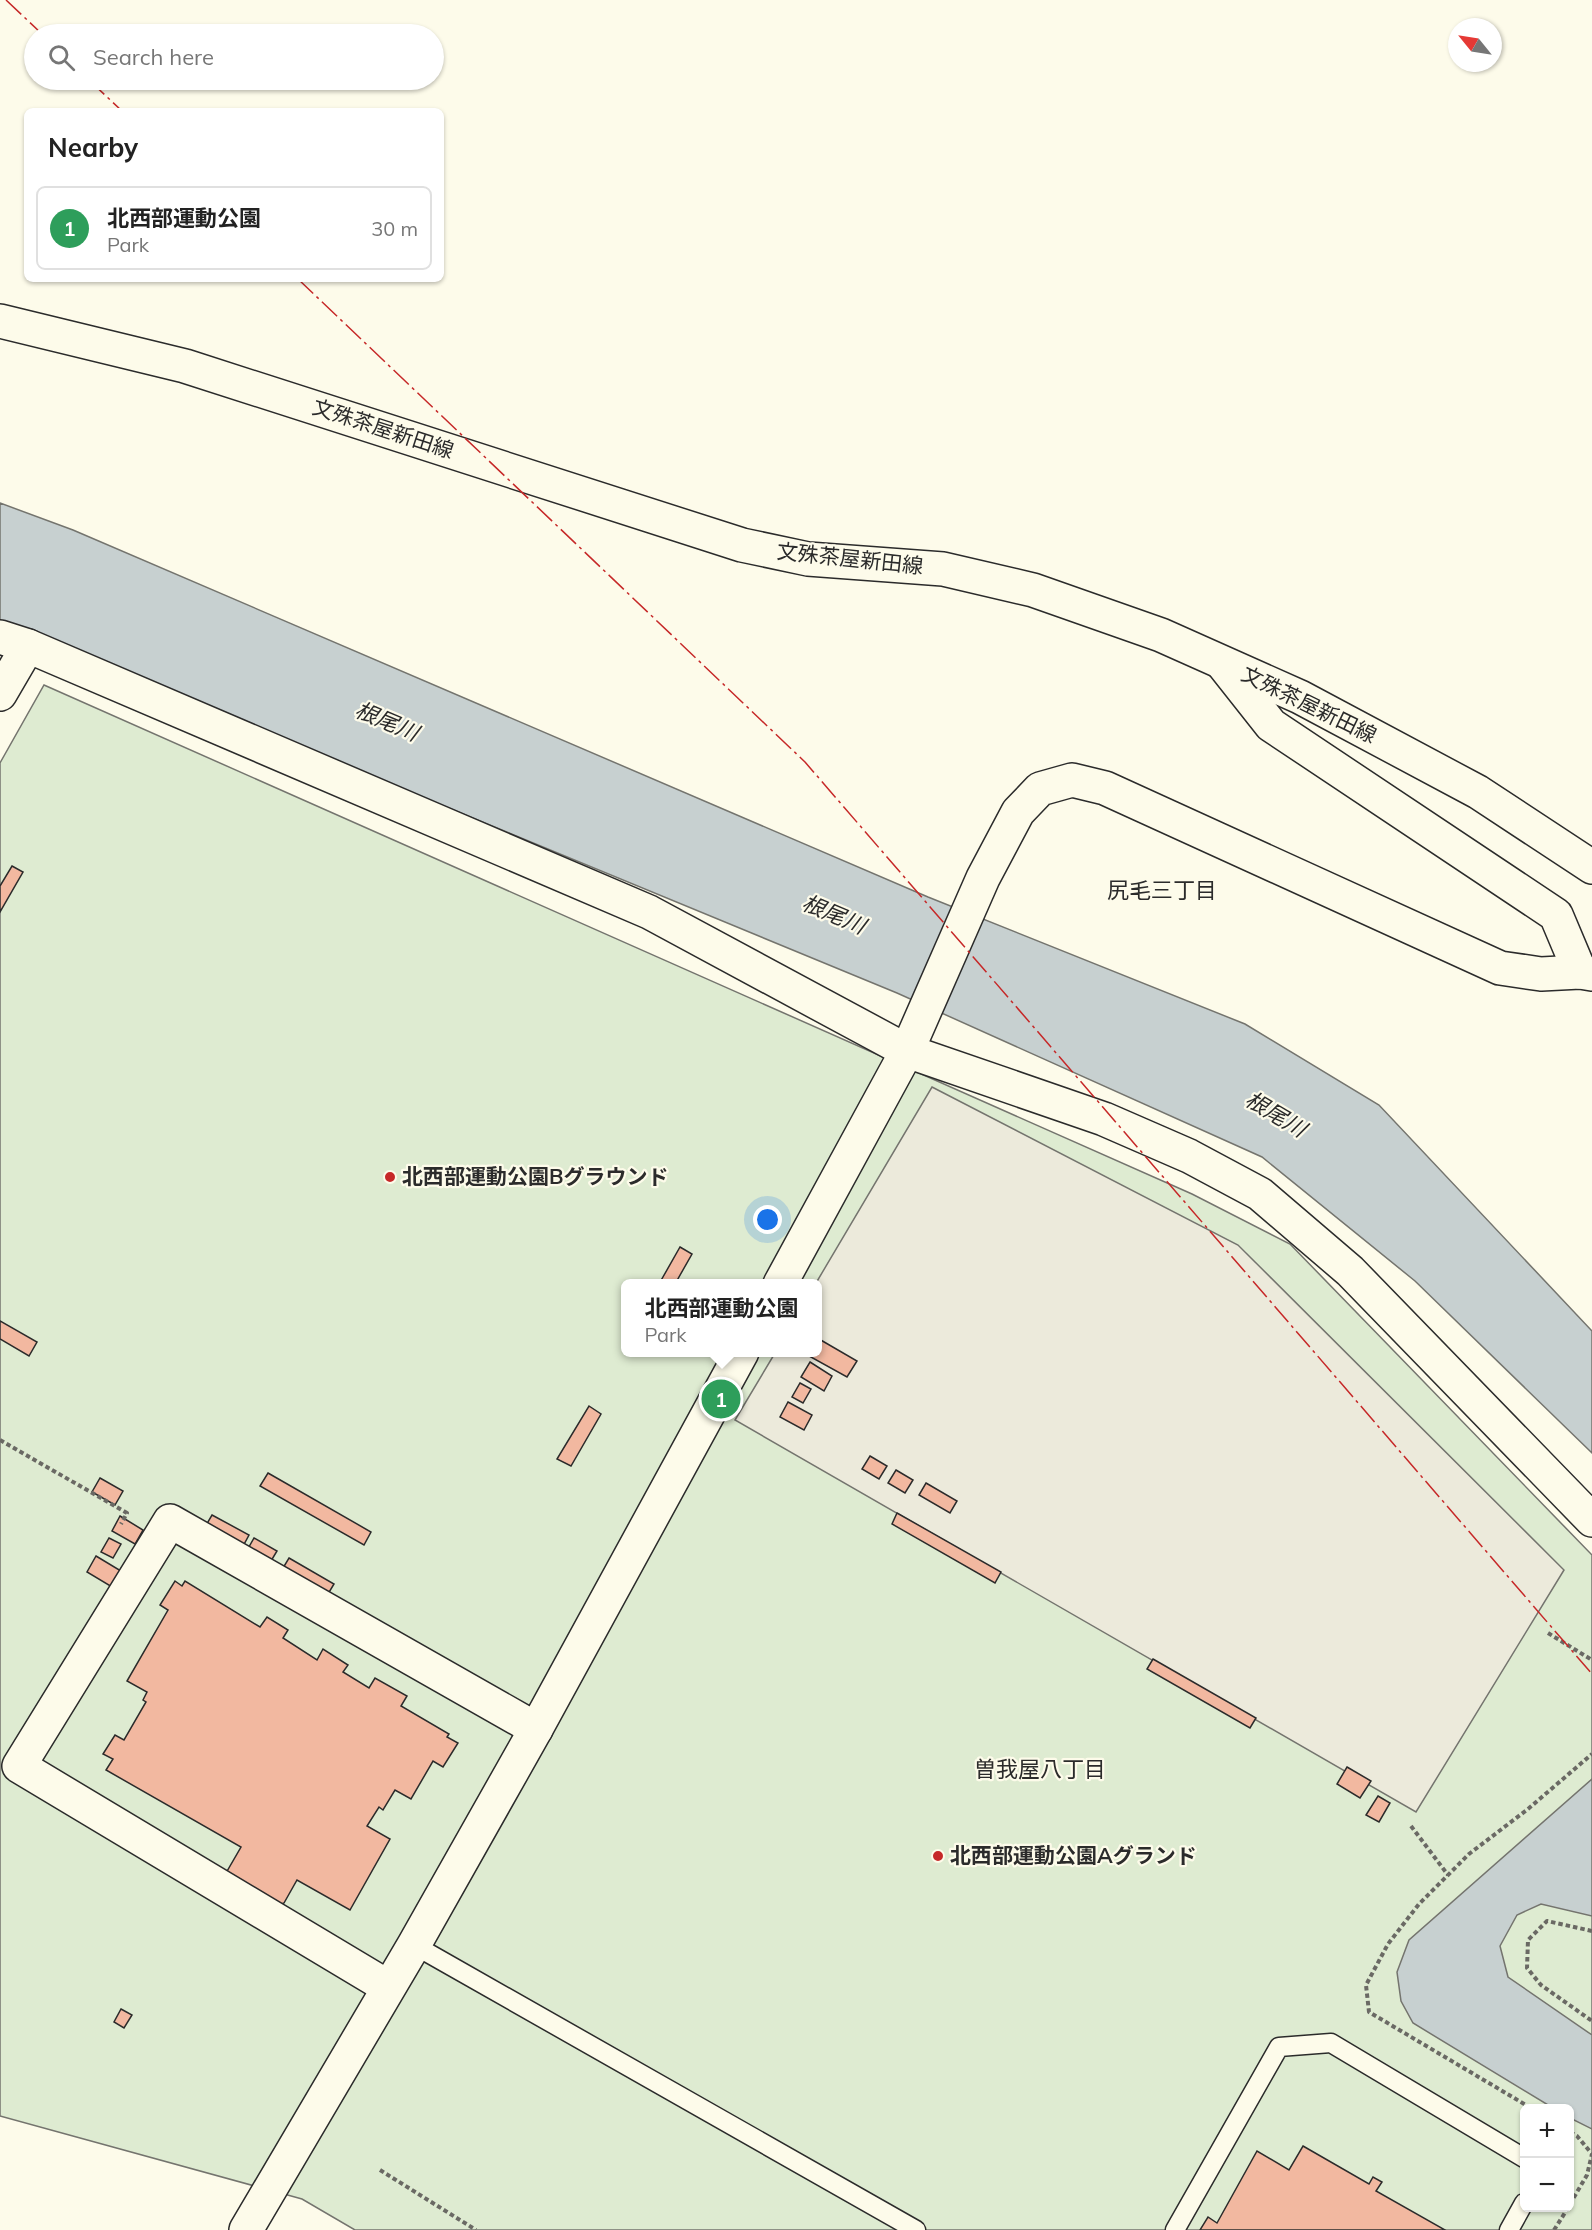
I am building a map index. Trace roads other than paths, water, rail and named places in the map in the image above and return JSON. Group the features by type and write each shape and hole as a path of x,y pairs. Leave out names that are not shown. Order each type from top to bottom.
{"street":[{"name":"文殊茶屋新田線","path":"0,321 185,366 742,545 808,559 944,569 1033,590 1161,635 1300,697 1478,792 1592,867"},
{"path":"0,694 14,641 649,912 908,1051 1104,1119 1189,1156 1260,1194 1350,1271 1592,1520"},
{"path":"783,1279 908,1051 983,878 1018,812 1040,789 1072,780 1105,788 1500,968 1541,974 1586,973 1556,915 1271,725 1222,663"},
{"path":"246,2230 414,1944 536,1729 740,1357"},
{"path":"388,1987 19,1766 170,1521 536,1729"}],"lane":[{"path":"414,1944 916,2230"},
{"path":"1175,2230 1279,2047 1332,2043 1520,2156"},
{"path":"1509,2230 1520,2210"}],"water":[{"name":"根尾川","path":"0,503 73,530 928,897 1245,1024 1379,1105 1592,1331 1592,1453 1415,1281 1262,1157 897,993 0,623"},
{"path":"1592,1779 1592,1916 1541,1904 1517,1915 1500,1946 1508,1977 1592,2035 1592,2129 1574,2120 1574,2104 1546,2104 1413,2023 1401,2001 1397,1972 1409,1940"}],"place":[{"name":"北西部運動公園Bグラウンド","path":"390,1177"},
{"name":"北西部運動公園","path":"721,1399"},
{"name":"北西部運動公園Aグランド","path":"938,1856"}],"district":[{"name":"尻毛三丁目","path":"1162,890"},
{"name":"曽我屋八丁目","path":"1040,1769"}]}
